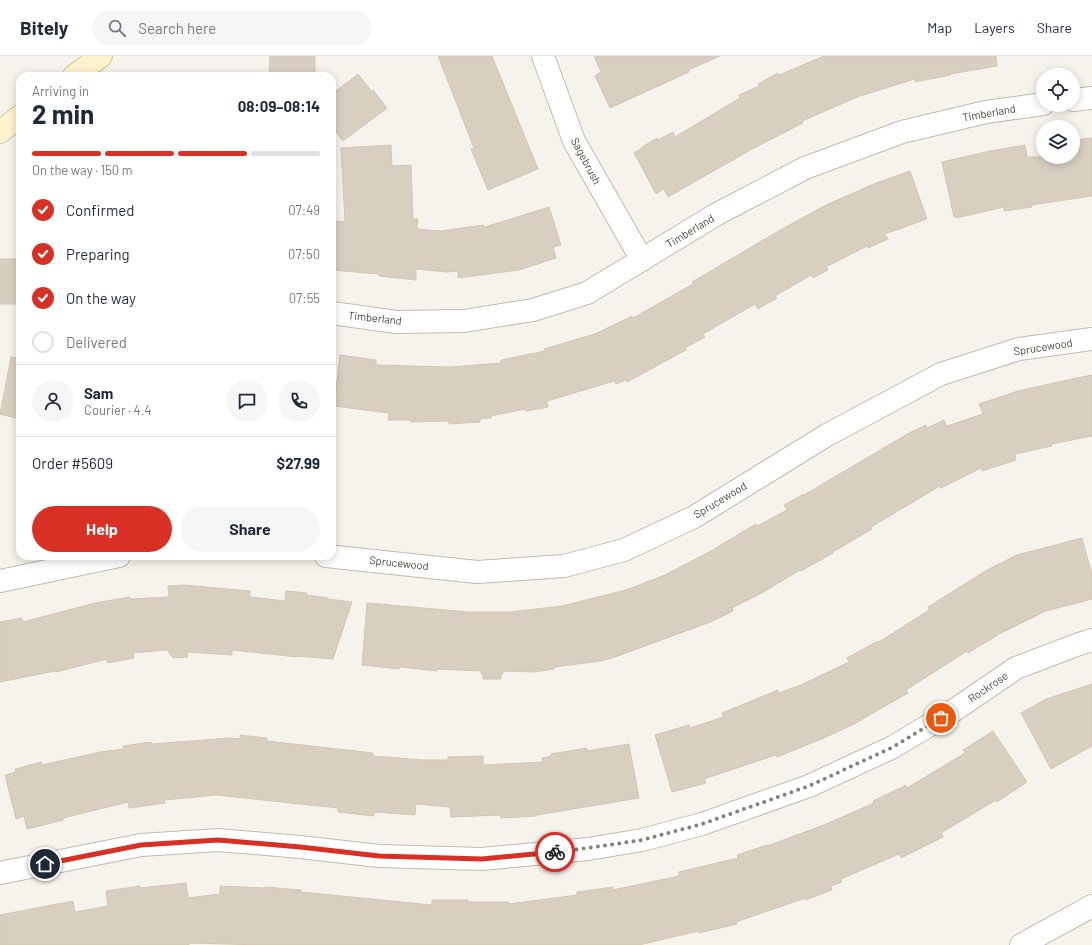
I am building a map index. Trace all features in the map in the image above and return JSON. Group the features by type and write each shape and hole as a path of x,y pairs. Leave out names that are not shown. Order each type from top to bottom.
{"street":[{"path":"80,72 102,56"},
{"name":"Sagebrush","path":"543,56 574,141 642,260"},
{"path":"1080,99 1092,98"},
{"name":"Timberland","path":"336,314 396,322 464,321 533,310 587,293 717,214 804,168 902,132 986,112 1036,105"},
{"path":"0,132 16,119"},
{"name":"Sprucewood","path":"336,557 477,572 564,566 624,550 694,517 827,435 941,374 1019,349 1092,340"},
{"path":"0,581 100,560"},
{"name":"Rockrose","path":"0,874 141,845 218,840 379,856 482,859 588,848 642,840 702,824 809,786 893,747 953,711 1016,668 1092,640"},
{"path":"1021,945 1092,906"}],"building":[{"path":"270,56 315,56 315,72 269,72"},
{"path":"438,56 492,56 538,169 488,190 471,149 474,148"},
{"path":"594,56 720,56 688,70 689,72 610,108 595,76 601,72"},
{"path":"824,56 996,56 997,66 915,82 915,79 860,96 802,121 803,123 754,148 668,197 664,189 656,194 634,153 657,138 658,140 673,132 675,137 740,98 739,95 759,86 758,84 778,73 779,75"},
{"path":"358,74 387,108 343,141 336,132 336,91"},
{"path":"1092,138 1092,196 1031,205 1032,207 1004,211 1004,207 956,218 956,216 954,217 942,162 1025,145 1027,157 1036,157 1036,164 1080,164 1080,139"},
{"path":"391,145 392,166 411,165 413,219 418,219 417,229 441,231 484,225 485,227 549,207 561,245 553,247 556,258 519,270 458,278 458,271 447,272 416,269 416,280 379,276 379,274 336,270 336,221 345,222 341,148"},
{"path":"910,171 927,219 885,234 888,239 868,248 867,246 826,267 828,270 813,278 811,275 775,296 777,298 758,309 755,304 703,334 705,337 685,348 686,350 627,382 626,380 616,384 614,381 547,401 548,407 526,411 526,409 491,416 491,418 480,419 480,422 449,424 449,421 411,422 411,420 388,420 389,413 336,406 336,389 340,355 376,360 376,365 450,367 501,363 501,360 545,351 544,349 595,334 632,316 633,318 693,284 692,282 782,229 826,205 876,183"},
{"path":"0,259 16,259 16,304 0,304"},
{"path":"11,357 16,358 16,418 0,414"},
{"path":"1092,375 1092,436 1051,444 1052,446 1015,454 1016,460 982,471 981,468 941,488 940,486 871,527 872,529 833,553 732,608 733,611 713,621 601,661 554,667 554,669 534,672 503,671 503,674 501,674 501,679 483,679 483,674 481,674 481,671 437,669 437,671 362,665 367,603 468,612 510,612 562,606 626,590 665,575 709,552 756,524 757,526 787,510 784,505 804,495 909,433 926,425 927,428 944,420 947,426 983,414 979,404 1018,391"},
{"path":"1082,538 1092,575 1092,599 1046,611 1001,633 968,653 967,651 906,690 908,693 854,724 824,738 777,757 776,755 704,779 706,783 672,792 655,735 689,725 690,728 723,717 722,713 778,690 779,693 803,684 849,662 847,658 878,641 879,642 929,610 928,607 987,570 1017,555"},
{"path":"184,585 250,591 250,597 285,601 286,591 307,593 307,595 352,602 333,659 297,657 232,650 232,655 187,652 188,657 173,658 167,650 133,653 134,658 107,663 107,659 56,672 0,682 0,622 22,618 23,622 95,603 130,597 130,599 169,597 168,586"},
{"path":"1092,684 1092,746 1051,769 1021,713 1046,699"},
{"path":"993,731 1027,782 997,802 996,800 941,833 943,837 901,858 899,854 841,879 842,882 831,886 832,890 806,900 805,898 736,922 737,924 699,933 699,931 639,945 261,945 189,943 189,945 0,945 0,915 73,901 75,912 108,906 106,891 140,886 140,888 186,883 188,898 220,894 220,886 265,887 301,890 301,892 432,905 432,900 509,902 509,904 577,895 577,892 613,887 613,890 679,876 679,872 738,858 737,855 767,846 824,825 874,803 873,801 906,785 907,788 965,753 963,750"},
{"path":"240,735 267,738 267,741 373,753 373,756 423,760 448,760 448,757 483,756 483,765 543,762 542,758 552,756 551,754 587,748 587,751 629,744 639,798 537,816 501,818 501,815 451,817 450,807 416,804 415,815 374,812 374,816 338,812 338,808 216,795 164,800 165,803 129,808 128,802 63,818 63,820 27,829 24,816 16,819 5,775 16,772 15,769 41,762 42,765 100,752 124,749 123,746 151,742 152,744 230,738 240,739"}],"way so far":[{"path":"555,852 642,840 702,824 809,786 893,747 941,718"}],"route":[{"path":"45,864 141,845 218,840 379,856 482,859 555,852"}]}
